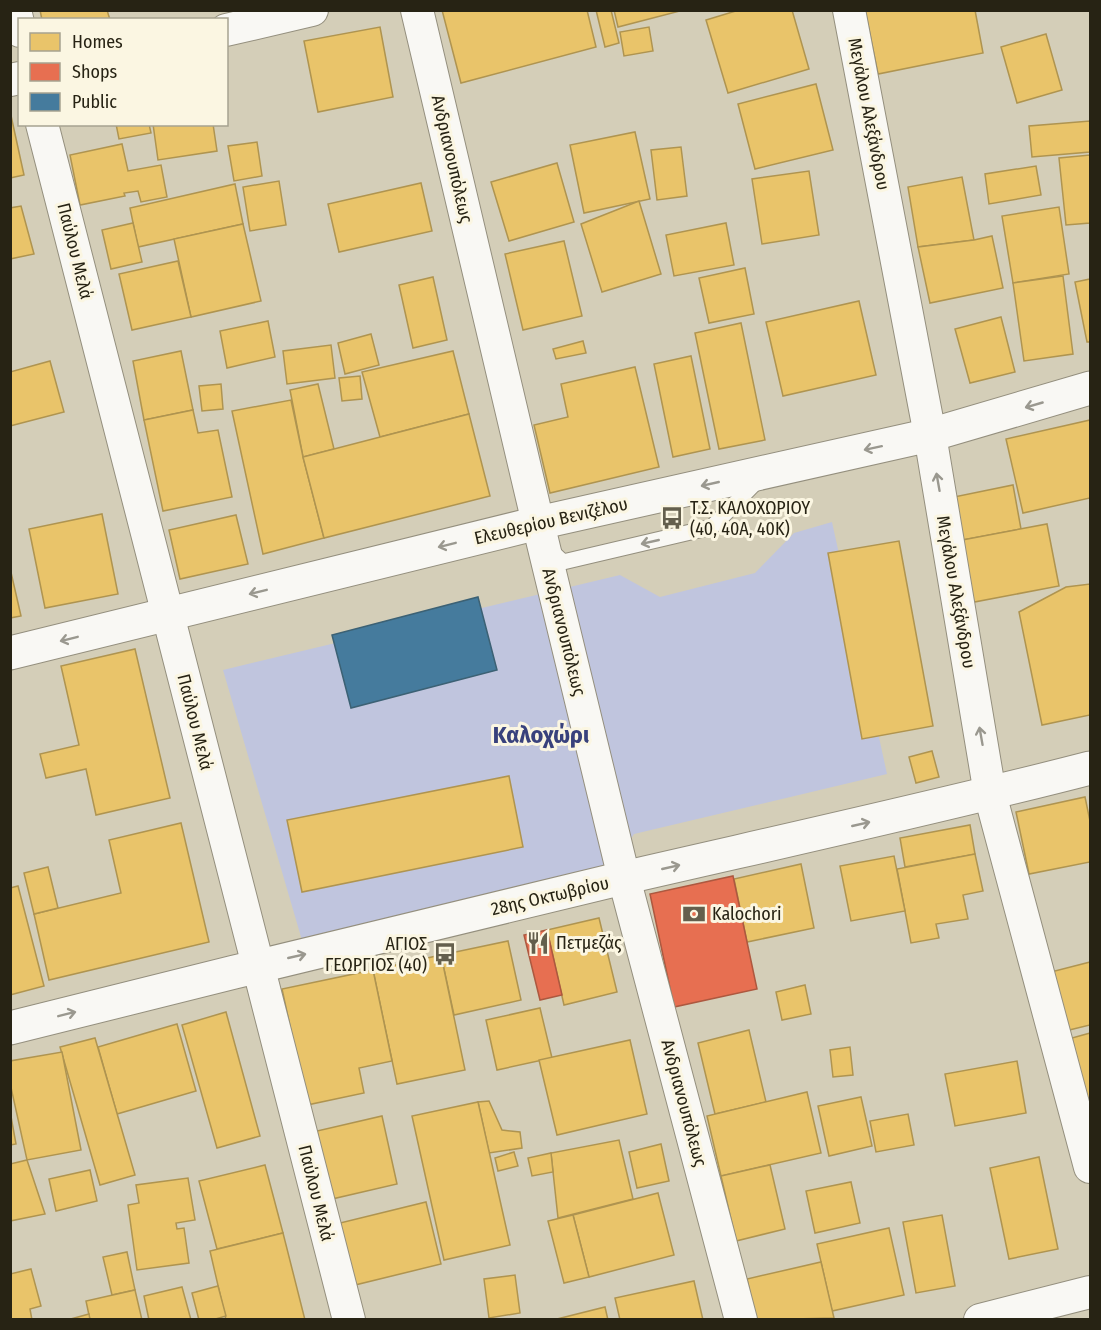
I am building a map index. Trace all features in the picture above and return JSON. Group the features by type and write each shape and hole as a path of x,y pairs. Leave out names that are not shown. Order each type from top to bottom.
{"main road":[{"name":"Ελευθερίου Βενιζέλου","path":"10,653 168,614 535,531 767,471 930,435 1090,388"},
{"name":"28ης Οκτωβρίου","path":"10,1028 258,966 624,878 990,794 1090,768"}],"street":[{"path":"228,30 312,10"},
{"name":"Ανδριανουπόλεως","path":"417,10 535,531 741,1320"},
{"name":"Μεγάλου Αλεξάνδρου","path":"849,10 930,435 990,794 1090,1167"},
{"name":"Παύλου Μελά","path":"43,126 349,1320"},
{"path":"980,1320 1090,1292"}],"lane":[{"path":"535,531 563,562 712,527 767,471"}],"shaded area":[{"path":"832,522 887,774 634,834 609,873 306,954 223,670 620,575 660,597 755,573 794,533"}],"building: Homes":[{"path":"40,10 107,10 109,18 42,18"},
{"path":"442,10 587,10 596,47 461,83"},
{"path":"596,10 611,10 619,43 605,47"},
{"path":"614,10 680,10 680,11 618,27"},
{"path":"739,10 792,10 809,69 728,93 706,20"},
{"path":"865,10 975,10 983,53 878,74"},
{"path":"380,27 393,97 318,112 304,41"},
{"path":"649,27 653,51 624,56 620,32"},
{"path":"1046,34 1062,90 1017,103 1001,47"},
{"path":"816,84 833,150 755,169 738,104"},
{"path":"10,111 24,175 10,178"},
{"path":"1090,121 1090,152 1032,157 1029,126"},
{"path":"116,126 149,126 151,133 119,139"},
{"path":"153,126 213,126 217,151 158,160"},
{"path":"635,132 650,199 584,213 570,145"},
{"path":"257,142 262,176 234,181 228,146"},
{"path":"122,144 128,171 161,165 167,197 141,202 138,191 124,193 125,196 80,205 70,155"},
{"path":"681,147 687,196 657,200 651,150"},
{"path":"1090,155 1090,223 1066,225 1059,158"},
{"path":"557,163 574,222 509,241 491,182"},
{"path":"1036,166 1041,195 989,204 985,174"},
{"path":"809,171 819,235 762,244 752,179"},
{"path":"962,177 974,240 918,247 908,187"},
{"path":"279,181 286,225 250,231 243,187"},
{"path":"421,183 432,231 339,252 328,204"},
{"path":"235,184 243,224 138,247 130,208"},
{"path":"639,201 661,274 602,292 581,224"},
{"path":"21,206 34,254 10,259 10,208"},
{"path":"1059,207 1069,274 1013,283 1002,216"},
{"path":"133,223 142,262 111,269 102,230"},
{"path":"726,223 734,265 674,276 666,235"},
{"path":"243,224 261,301 191,317 174,239"},
{"path":"992,236 1003,288 930,303 918,247"},
{"path":"564,241 582,316 523,330 505,254"},
{"path":"178,261 191,317 132,330 119,274"},
{"path":"745,268 754,314 709,323 699,278"},
{"path":"1063,276 1073,354 1024,361 1013,283"},
{"path":"433,277 447,340 413,348 399,285"},
{"path":"1090,279 1090,342 1087,342 1075,282"},
{"path":"859,301 876,375 783,396 766,322"},
{"path":"1001,317 1015,372 970,383 955,329"},
{"path":"268,321 275,357 227,368 220,331"},
{"path":"741,323 765,440 719,449 695,333"},
{"path":"371,334 379,365 345,374 338,343"},
{"path":"583,341 586,353 556,359 553,349"},
{"path":"331,345 335,378 287,384 283,351"},
{"path":"181,351 193,410 144,420 133,361"},
{"path":"453,351 469,414 380,437 362,372"},
{"path":"691,356 710,449 673,457 654,364"},
{"path":"50,361 64,412 10,426 10,372"},
{"path":"635,367 659,467 550,493 534,425 568,417 561,384"},
{"path":"360,376 362,399 342,401 339,378"},
{"path":"221,384 223,409 202,411 199,386"},
{"path":"318,384 334,449 303,457 290,390"},
{"path":"291,400 324,538 263,554 232,411"},
{"path":"193,410 198,433 218,430 232,497 163,511 144,420"},
{"path":"469,414 490,496 324,538 303,457"},
{"path":"1090,420 1090,498 1023,513 1006,439"},
{"path":"1013,485 1021,529 957,541 949,498"},
{"path":"102,514 118,594 45,608 29,529"},
{"path":"236,515 248,564 180,579 169,530"},
{"path":"1047,524 1059,586 969,603 957,541"},
{"path":"899,541 933,726 862,739 828,553"},
{"path":"10,568 21,616 10,618"},
{"path":"1090,584 1090,715 1042,725 1019,612 1066,587"},
{"path":"135,649 170,798 96,815 86,769 46,778 40,754 79,745 61,666"},
{"path":"932,751 939,777 916,783 909,757"},
{"path":"509,776 523,847 302,892 287,820"},
{"path":"1085,797 1090,821 1090,862 1029,874 1016,812"},
{"path":"181,823 209,942 49,980 34,914 121,893 109,840"},
{"path":"970,825 975,854 905,867 900,838"},
{"path":"975,854 983,891 963,895 968,919 936,924 939,938 911,943 897,869"},
{"path":"894,856 905,911 851,921 840,866"},
{"path":"801,864 814,928 747,942 734,879"},
{"path":"48,867 58,908 34,914 24,873"},
{"path":"18,886 44,986 10,995 10,888"},
{"path":"599,918 617,992 564,1005 547,930"},
{"path":"508,941 521,1000 454,1015 441,955"},
{"path":"441,955 465,1070 397,1084 373,970"},
{"path":"1090,962 1090,1025 1061,1032 1047,973"},
{"path":"373,970 392,1061 359,1068 364,1093 307,1105 282,989"},
{"path":"805,985 811,1014 782,1020 776,992"},
{"path":"540,1008 552,1058 497,1070 486,1020"},
{"path":"226,1012 260,1136 217,1148 182,1025"},
{"path":"177,1024 196,1091 117,1114 98,1047"},
{"path":"749,1030 766,1102 715,1114 698,1043"},
{"path":"1090,1033 1090,1099 1087,1100 1072,1038"},
{"path":"95,1038 135,1175 100,1185 60,1047"},
{"path":"630,1040 647,1114 557,1135 539,1060"},
{"path":"850,1047 853,1075 833,1077 830,1050"},
{"path":"62,1052 81,1150 27,1160 10,1083 10,1061"},
{"path":"1017,1061 1026,1113 955,1126 945,1074"},
{"path":"807,1092 821,1153 721,1176 707,1116"},
{"path":"861,1097 872,1146 829,1156 818,1106"},
{"path":"489,1101 502,1130 520,1132 522,1148 489,1153 478,1102"},
{"path":"478,1102 510,1245 444,1260 412,1116"},
{"path":"10,1111 16,1144 10,1145"},
{"path":"908,1114 914,1145 876,1152 870,1121"},
{"path":"382,1116 397,1184 332,1199 317,1131"},
{"path":"619,1140 633,1199 558,1218 551,1153"},
{"path":"661,1144 669,1181 637,1188 629,1152"},
{"path":"514,1152 518,1166 498,1171 495,1158"},
{"path":"551,1153 553,1172 532,1176 528,1158"},
{"path":"1039,1157 1058,1249 1009,1259 990,1168"},
{"path":"27,1160 45,1214 10,1221 10,1164"},
{"path":"265,1165 283,1233 217,1249 199,1181"},
{"path":"770,1165 785,1229 736,1241 721,1176"},
{"path":"90,1170 97,1201 56,1211 49,1179"},
{"path":"188,1178 195,1220 176,1223 177,1229 184,1228 189,1263 137,1270 128,1205 139,1203 136,1185"},
{"path":"851,1182 860,1223 815,1233 806,1191"},
{"path":"658,1193 674,1255 589,1277 573,1215"},
{"path":"426,1202 441,1264 355,1285 340,1223"},
{"path":"573,1215 589,1277 564,1283 548,1221"},
{"path":"942,1215 955,1286 916,1293 903,1222"},
{"path":"889,1228 904,1295 832,1311 817,1244"},
{"path":"283,1233 305,1320 226,1320 210,1251"},
{"path":"127,1252 135,1290 112,1295 103,1257"},
{"path":"821,1262 834,1318 756,1320 747,1279"},
{"path":"31,1269 41,1306 30,1309 32,1320 10,1320 10,1274"},
{"path":"515,1275 520,1313 489,1318 484,1279"},
{"path":"694,1281 703,1320 620,1320 615,1298"},
{"path":"218,1286 226,1316 212,1320 199,1320 192,1293"},
{"path":"182,1287 191,1320 149,1320 144,1296"},
{"path":"135,1290 142,1320 90,1320 86,1301"},
{"path":"605,1307 608,1320 553,1320"},
{"path":"89,1314 90,1320 67,1320"}],"building: Shops":[{"path":"733,876 757,989 674,1007 650,894"},
{"path":"547,930 562,995 540,1000 524,935"}],"building: Public":[{"path":"478,597 497,670 351,708 332,635"}],"place":[{"name":"Τ.Σ. ΚΑΛΟΧΩΡΙΟΥ (40, 40Α, 40Κ)","path":"672,518"},
{"name":"Kalochori","path":"694,914"},
{"name":"Πετμεζάς","path":"538,943"},
{"name":"ΑΓΙΟΣ ΓΕΩΡΓΙΟΣ (40)","path":"445,954"}],"district":[{"name":"Καλοχώρι","path":"541,735"}]}
